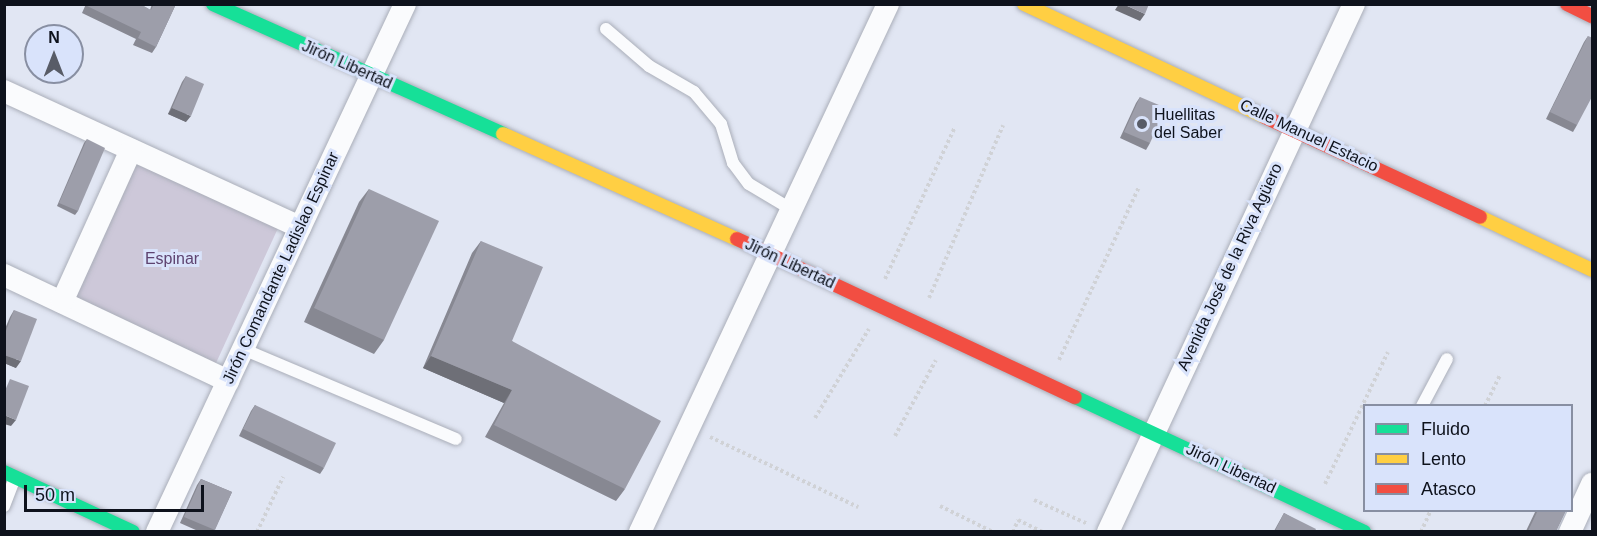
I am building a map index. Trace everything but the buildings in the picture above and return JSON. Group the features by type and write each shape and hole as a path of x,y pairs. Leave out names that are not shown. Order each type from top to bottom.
{"street":[{"name":"Jirón Libertad","path":"213,4 770,254 1314,508 1360,525"},
{"name":"Jirón Comandante Ladislao Espinar","path":"157,531 405,4"},
{"path":"640,531 770,254 789,208 888,4"},
{"name":"Calle Manuel Estacio","path":"1024,4 1593,270"},
{"name":"Avenida José de la Riva Agüero","path":"1101,529 1153,431 1354,4"},
{"path":"1567,4 1593,16"},
{"path":"4,91 300,227"},
{"path":"62,302 131,150"},
{"path":"4,275 228,381"},
{"path":"10,475 133,531"},
{"path":"1570,531 1593,484"}],"lane":[{"path":"606,29 649,66 694,92 722,124 733,163 749,184 789,208"},
{"path":"243,350 456,439"},
{"path":"1423,404 1447,359"},
{"path":"4,506 10,475"}],"path":[{"path":"919,323 1003,125"},
{"path":"815,418 879,305 955,127"},
{"path":"1048,383 1139,187"},
{"path":"895,436 948,337"},
{"path":"1363,404 1388,352"},
{"path":"1486,404 1500,375"},
{"path":"1314,508 1363,405"},
{"path":"689,427 858,507"},
{"path":"257,531 283,477"},
{"path":"1034,500 1101,529"},
{"path":"940,506 993,531"},
{"path":"1421,531 1430,512"},
{"path":"1013,531 1018,519 1043,531"}],"green space":[{"name":"Espinar","path":"128,156 279,226 216,363 64,293"}],"traffic: fast":[{"path":"213,4 503,134"},
{"path":"1075,397 1364,532"},
{"path":"4,472 133,532"}],"traffic: slow":[{"path":"1024,4 1265,117"},
{"path":"503,134 737,239"},
{"path":"1480,217 1592,270"}],"traffic: jam":[{"path":"1567,4 1592,16"},
{"path":"1265,117 1480,217"},
{"path":"737,239 1075,397"}],"place":[{"name":"Huellitas del Saber","path":"1142,124"}]}
